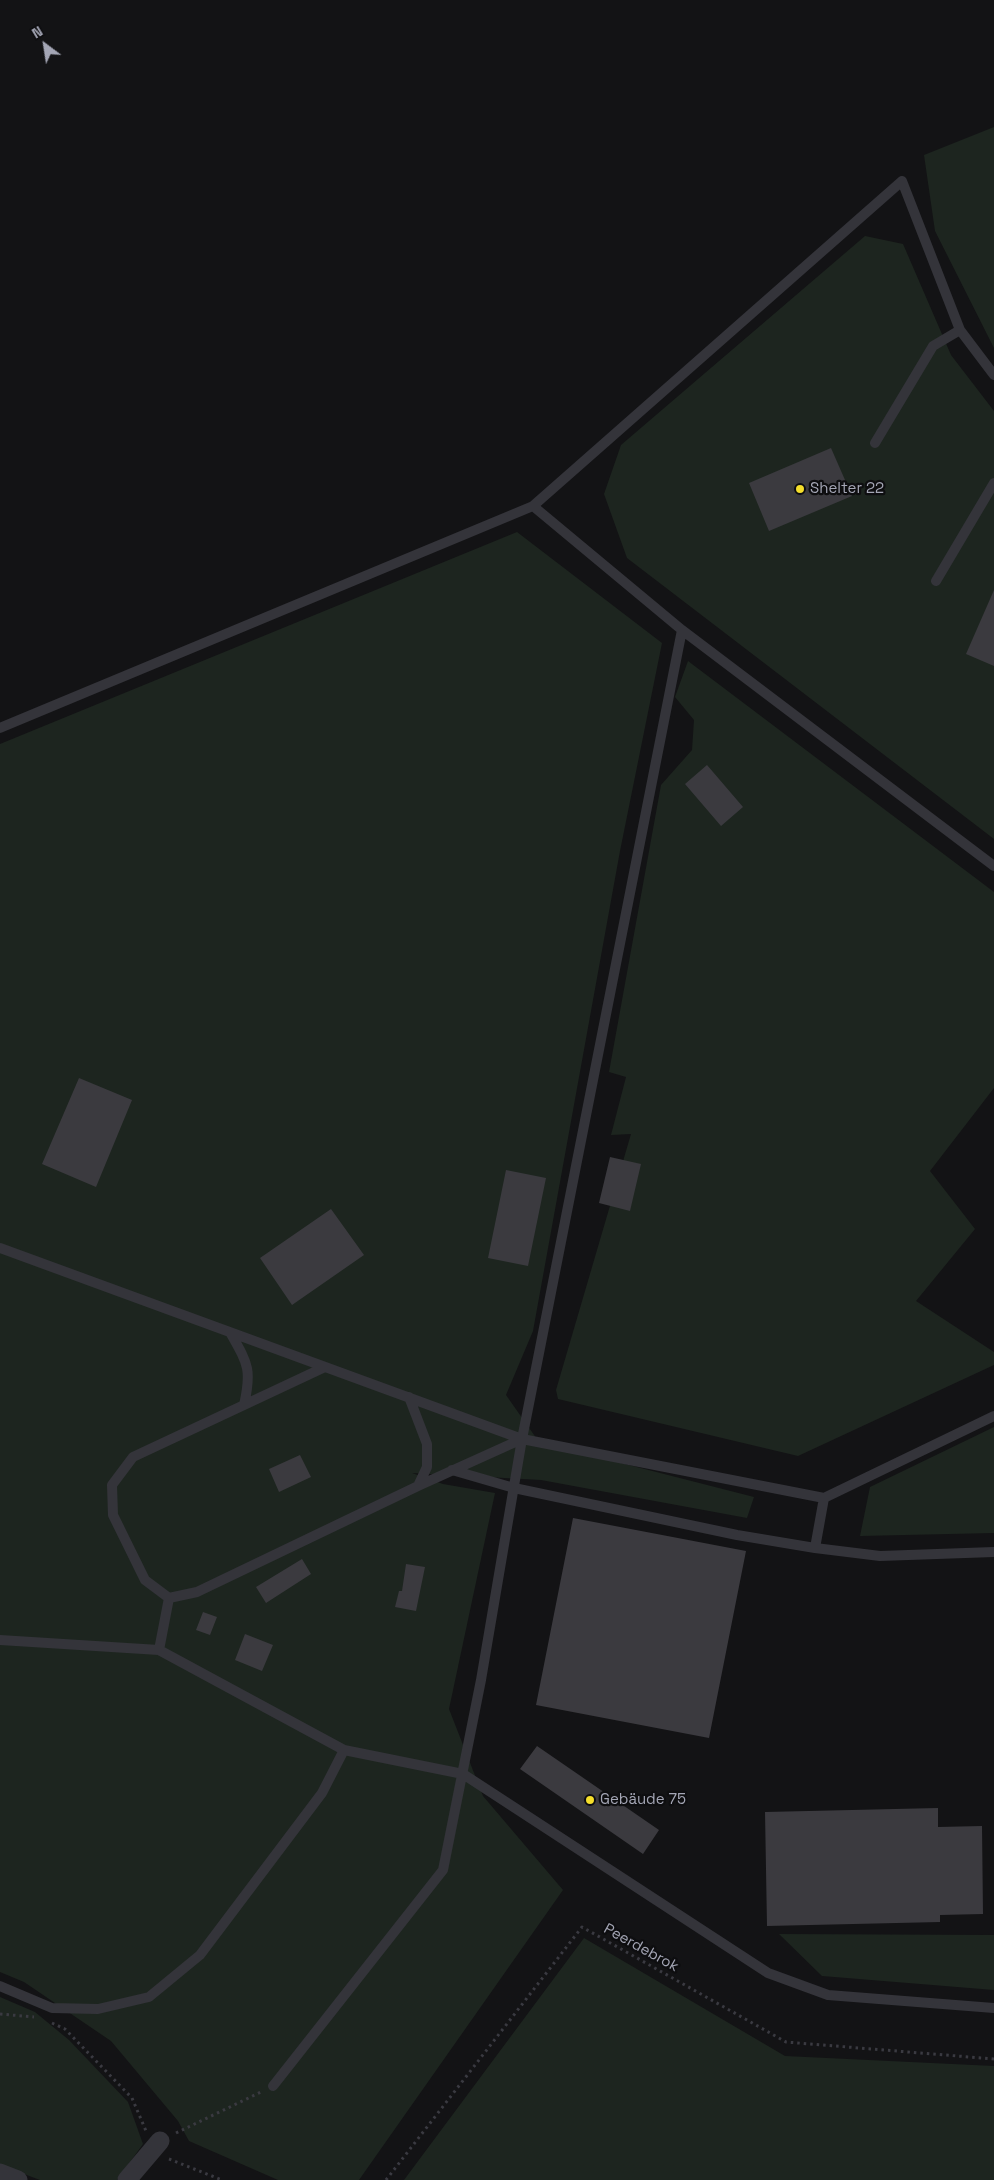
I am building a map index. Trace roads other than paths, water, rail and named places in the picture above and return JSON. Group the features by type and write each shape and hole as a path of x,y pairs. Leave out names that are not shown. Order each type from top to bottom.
{"street":[{"path":"127,2180 155,2146"},
{"path":"0,2173 18,2180"}],"lane":[{"path":"0,728 533,506 902,181 960,330 994,375"},
{"path":"875,443 934,346 960,330"},
{"path":"936,581 994,483"},
{"path":"533,506 682,630 994,866"},
{"path":"274,2086 444,1870 463,1774 522,1439 682,630"},
{"path":"0,1248 522,1439 824,1498 994,1416"},
{"path":"230,1332 245,1358 249,1380 244,1406"},
{"path":"324,1367 133,1457 112,1485 113,1515 145,1580 169,1598 197,1592 418,1486 522,1439"},
{"path":"409,1397 427,1444 427,1467 418,1486"},
{"path":"452,1470 514,1488 736,1535 815,1548 880,1556 994,1552"},
{"path":"815,1548 824,1498"},
{"path":"159,1650 169,1598"},
{"path":"0,1640 159,1650 344,1750 463,1774 768,1973 828,1994 994,2008"},
{"path":"0,1986 52,2008 98,2008 149,1997 200,1955 322,1793 344,1750"}],"place":[{"name":"Shelter 22","path":"800,489"},
{"name":"Gebäude 75","path":"590,1800"}]}
